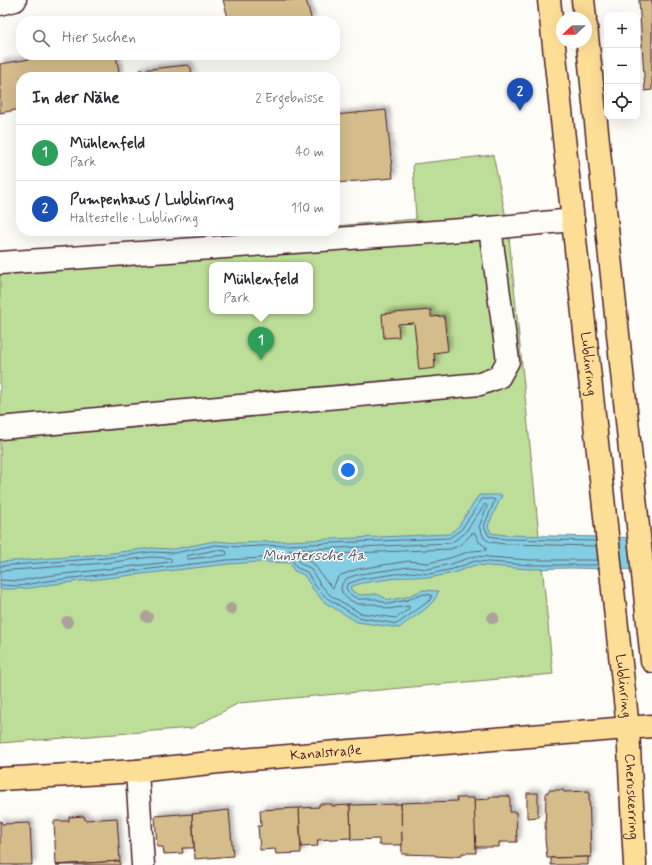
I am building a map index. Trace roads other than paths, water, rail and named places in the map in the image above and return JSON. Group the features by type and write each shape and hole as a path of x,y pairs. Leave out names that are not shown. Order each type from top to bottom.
{"main road":[{"name":"Lublinring","path":"549,0 628,728"},
{"path":"583,0 584,12"},
{"path":"588,48 652,661"},
{"name":"Kanalstraße","path":"0,779 137,771 228,761 652,726"},
{"name":"Cheruskerring","path":"628,728 636,865"}],"street":[{"path":"1,2 15,0"},
{"path":"0,263 490,228 573,220"},
{"path":"0,428 480,384 499,377 508,361 490,228"},
{"path":"137,771 143,865"}],"water":[{"name":"Münstersche Aa","path":"479,495 502,495 488,526 491,533 505,535 652,538 652,570 571,568 529,569 475,565 454,573 428,578 411,576 362,583 350,587 353,592 360,595 377,594 389,600 406,597 423,590 438,591 433,601 428,606 399,628 357,622 324,602 304,575 294,571 290,563 261,562 228,564 29,588 0,589 0,562 104,554 151,548 174,549 215,541 239,543 449,534 458,527"}],"place":[{"name":"Pumpenhaus / Lublinring","path":"520,111"},
{"name":"Mühlenfeld","path":"261,360"}]}
